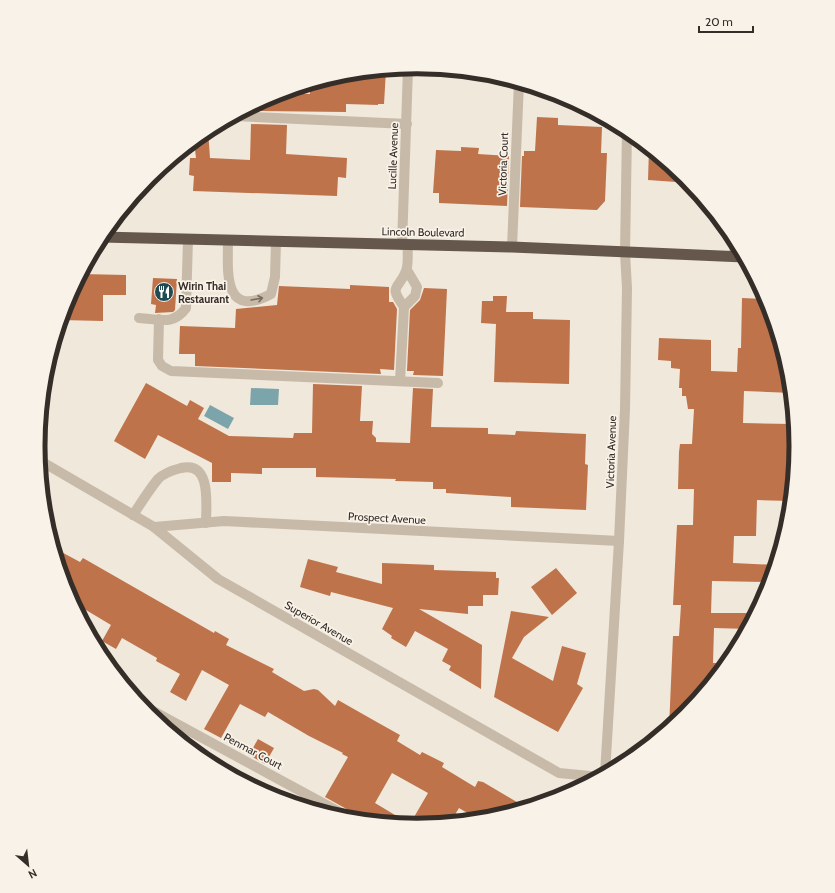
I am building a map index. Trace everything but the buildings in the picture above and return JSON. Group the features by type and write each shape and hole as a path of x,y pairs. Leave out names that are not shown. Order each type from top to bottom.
{"highway":[{"name":"Lincoln Boulevard","path":"110,237 512,247 738,257"}],"street":[{"name":"Lucille Avenue","path":"406,270 406,124 408,74"},
{"name":"Victoria Court","path":"512,247 518,88"},
{"path":"245,116 406,124"},
{"name":"Victoria Avenue","path":"605,768 620,541 626,364 627,288 625,253 627,139"},
{"path":"139,318 173,320 180,317 186,308 188,239"},
{"path":"228,240 228,283 232,292 240,299 249,300 263,298 271,294 275,277 276,241"},
{"path":"400,381 404,307 396,294 396,286 406,270 417,287 415,296 404,307"},
{"path":"159,319 158,360 162,366 171,371 438,383"},
{"name":"Superior Avenue","path":"46,464 154,527 218,579 559,773 591,776"},
{"path":"133,515 159,478 169,472 183,468 191,468 198,472 204,480 207,491 206,523"},
{"name":"Prospect Avenue","path":"154,527 224,522 620,541"},
{"name":"Penmar Court","path":"158,714 334,809"}],"water":[{"path":"251,388 279,389 278,405 250,405"},
{"path":"210,405 234,418 228,429 204,416"}],"place":[{"name":"Wirin Thai Restaurant","path":"164,292"}]}
